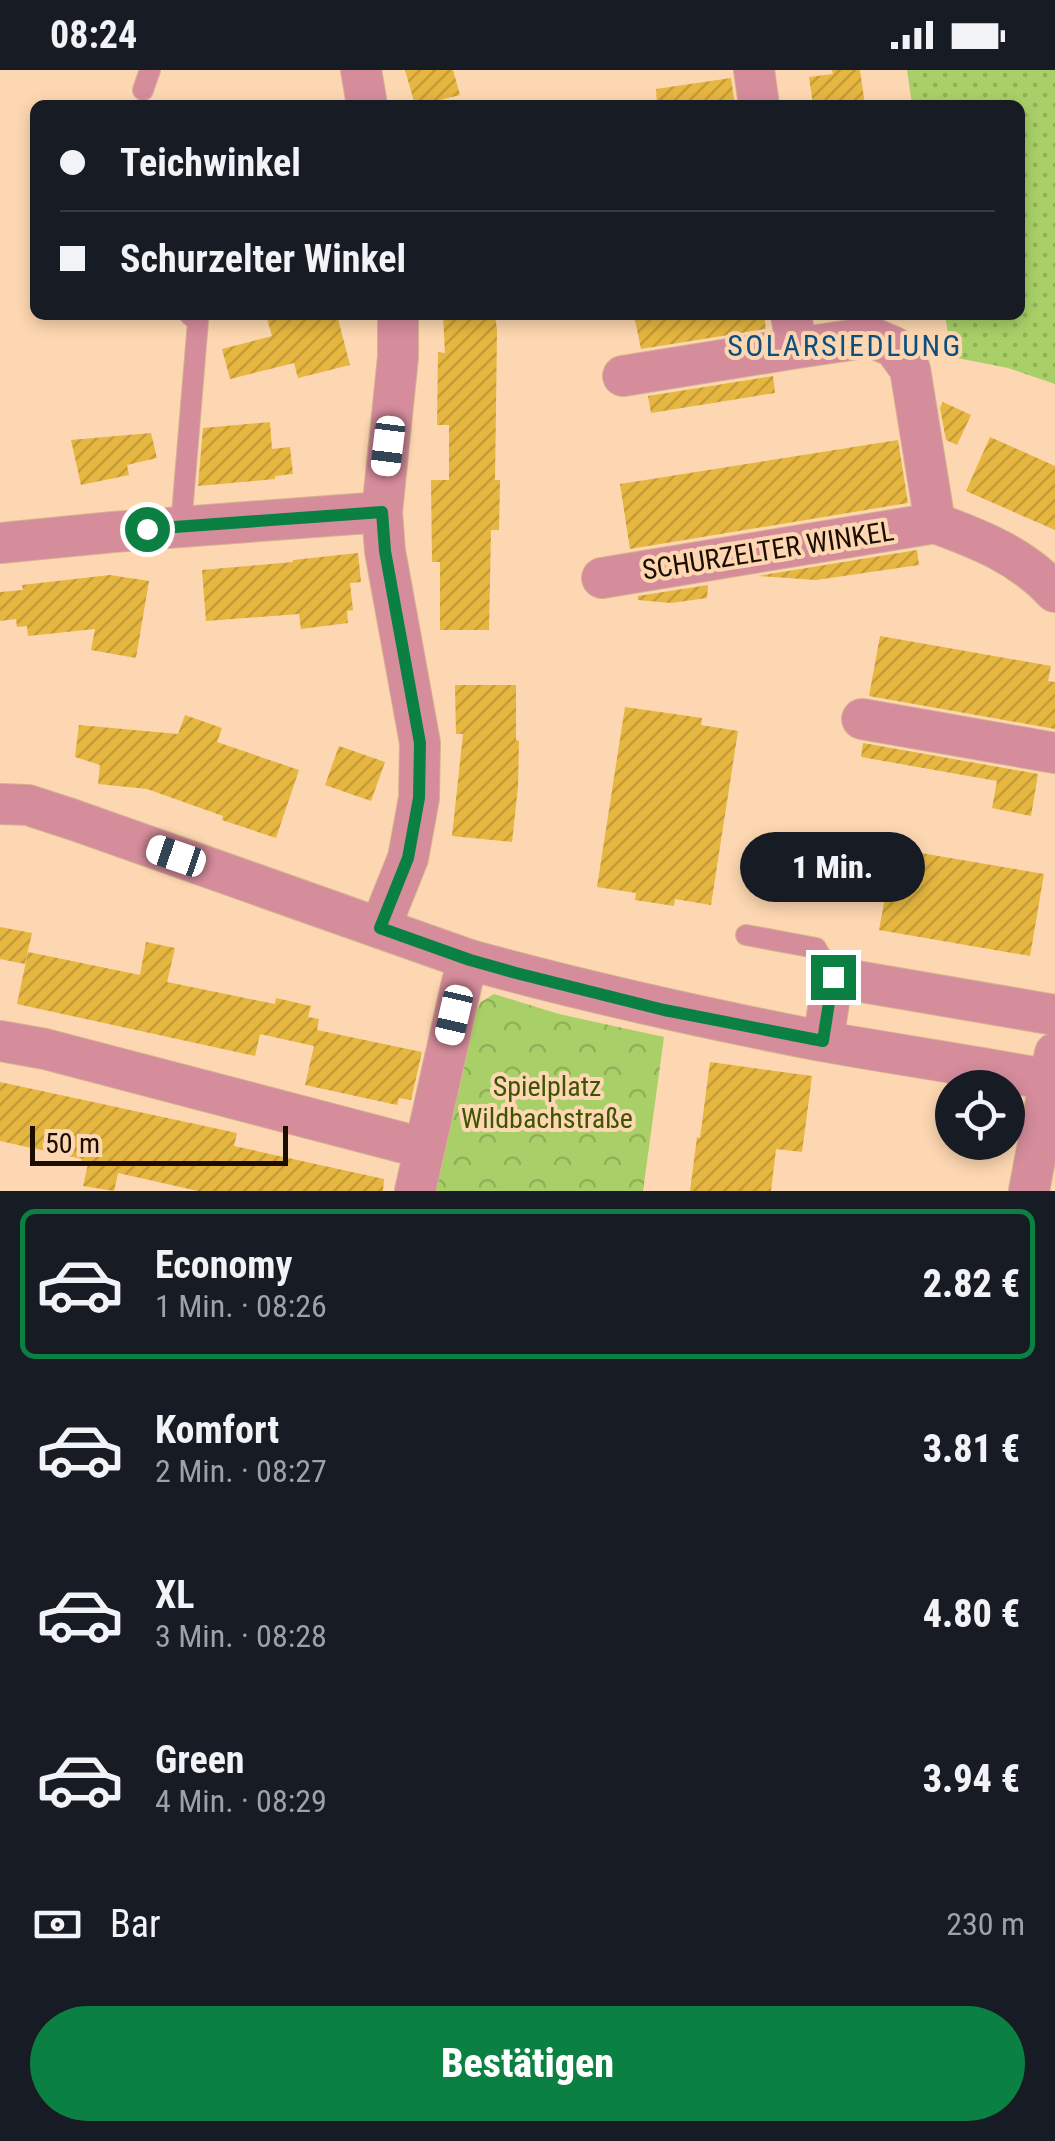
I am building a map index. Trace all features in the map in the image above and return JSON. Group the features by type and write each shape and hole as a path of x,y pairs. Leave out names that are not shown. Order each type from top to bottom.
{"street":[{"path":"361,70 366,100"},
{"path":"754,70 758,100"},
{"path":"380,928 408,858 419,798 420,743 385,551 382,512 398,357 398,320"},
{"path":"623,376 794,331 871,337 894,347 910,369 935,523 1004,551 1055,592"},
{"path":"0,543 382,512"},
{"name":"SCHURZELTER WINKEL","path":"602,578 935,523"},
{"path":"862,719 1055,753"},
{"path":"0,804 28,805 74,820 470,960 664,1010 823,1041 1053,1071 1036,1190"},
{"path":"415,1191 470,960"},
{"path":"823,1041 833,977 1055,1015"},
{"path":"0,1041 46,1049 423,1148"}],"lane":[{"path":"181,526 197,320"},
{"path":"746,935 816,948 833,977"}],"green space":[{"path":"907,70 1055,70 1055,384 1008,368 952,357 946,320 1025,320 1025,100 911,100"},
{"name":"Spielplatz Wildbachstraße","path":"494,994 559,1014 664,1037 643,1191 435,1191 477,1009"}],"building":[{"path":"405,70 453,70 460,95 414,100"},
{"path":"832,70 860,70 864,100 812,100 809,77 833,74"},
{"path":"731,78 734,100 657,100 656,89"},
{"path":"267,320 338,320 350,365 298,378 294,363 230,379 222,349 272,336"},
{"path":"443,320 496,320 495,480 500,480 499,530 491,530 489,630 440,630 440,562 432,562 431,480 449,480 449,425 437,425 438,352 445,353"},
{"path":"635,320 765,320 766,329 641,349"},
{"path":"773,376 775,393 651,413 648,396"},
{"path":"943,402 971,415 957,445 946,440 940,408"},
{"path":"270,422 272,449 290,447 293,474 198,486 203,428"},
{"path":"151,433 157,458 127,465 129,475 81,485 71,440"},
{"path":"990,437 1055,466 1055,530 966,491"},
{"path":"898,440 908,503 630,549 620,484"},
{"path":"917,550 919,565 816,580 758,576"},
{"path":"358,553 361,582 350,583 353,610 347,611 348,623 301,629 299,614 206,621 202,570"},
{"path":"110,575 149,581 136,658 91,650 95,629 28,636 27,626 17,627 16,619 0,621 0,592 23,590 22,585"},
{"path":"708,585 707,598 671,603 638,600 638,596"},
{"path":"880,636 1051,666 1048,681 1055,682 1055,729 869,696"},
{"path":"455,685 516,685 518,787 512,842 452,836 463,734 456,734"},
{"path":"625,707 702,718 701,725 738,731 711,905 675,899 674,906 635,900 636,893 597,887"},
{"path":"185,715 222,728 217,742 299,770 276,838 147,789 98,784 100,765 75,757 79,725 178,734"},
{"path":"863,743 1038,774 1031,816 992,808 997,781 861,757"},
{"path":"339,746 385,762 371,801 325,785"},
{"path":"856,842 1044,874 1030,956 879,930 885,897 848,891"},
{"path":"0,927 32,933 25,964 0,959"},
{"path":"146,942 175,948 167,982 275,1004 276,998 311,1006 308,1017 319,1019 317,1030 422,1052 411,1100 399,1098 397,1105 305,1085 314,1046 260,1034 255,1056 17,1004 28,952 140,975"},
{"path":"710,1062 812,1076 802,1152 776,1149 771,1191 690,1191"},
{"path":"0,1082 237,1133 234,1146 384,1179 383,1191 198,1191 118,1173 114,1191 83,1186 88,1164 81,1163 82,1159 0,1141"}],"district":[{"name":"SOLARSIEDLUNG","path":"845,346"}],"route":[{"path":"147,529 382,512 385,551 420,743 419,798 408,858 380,928 516,973 664,1010 823,1041 833,977"}]}
